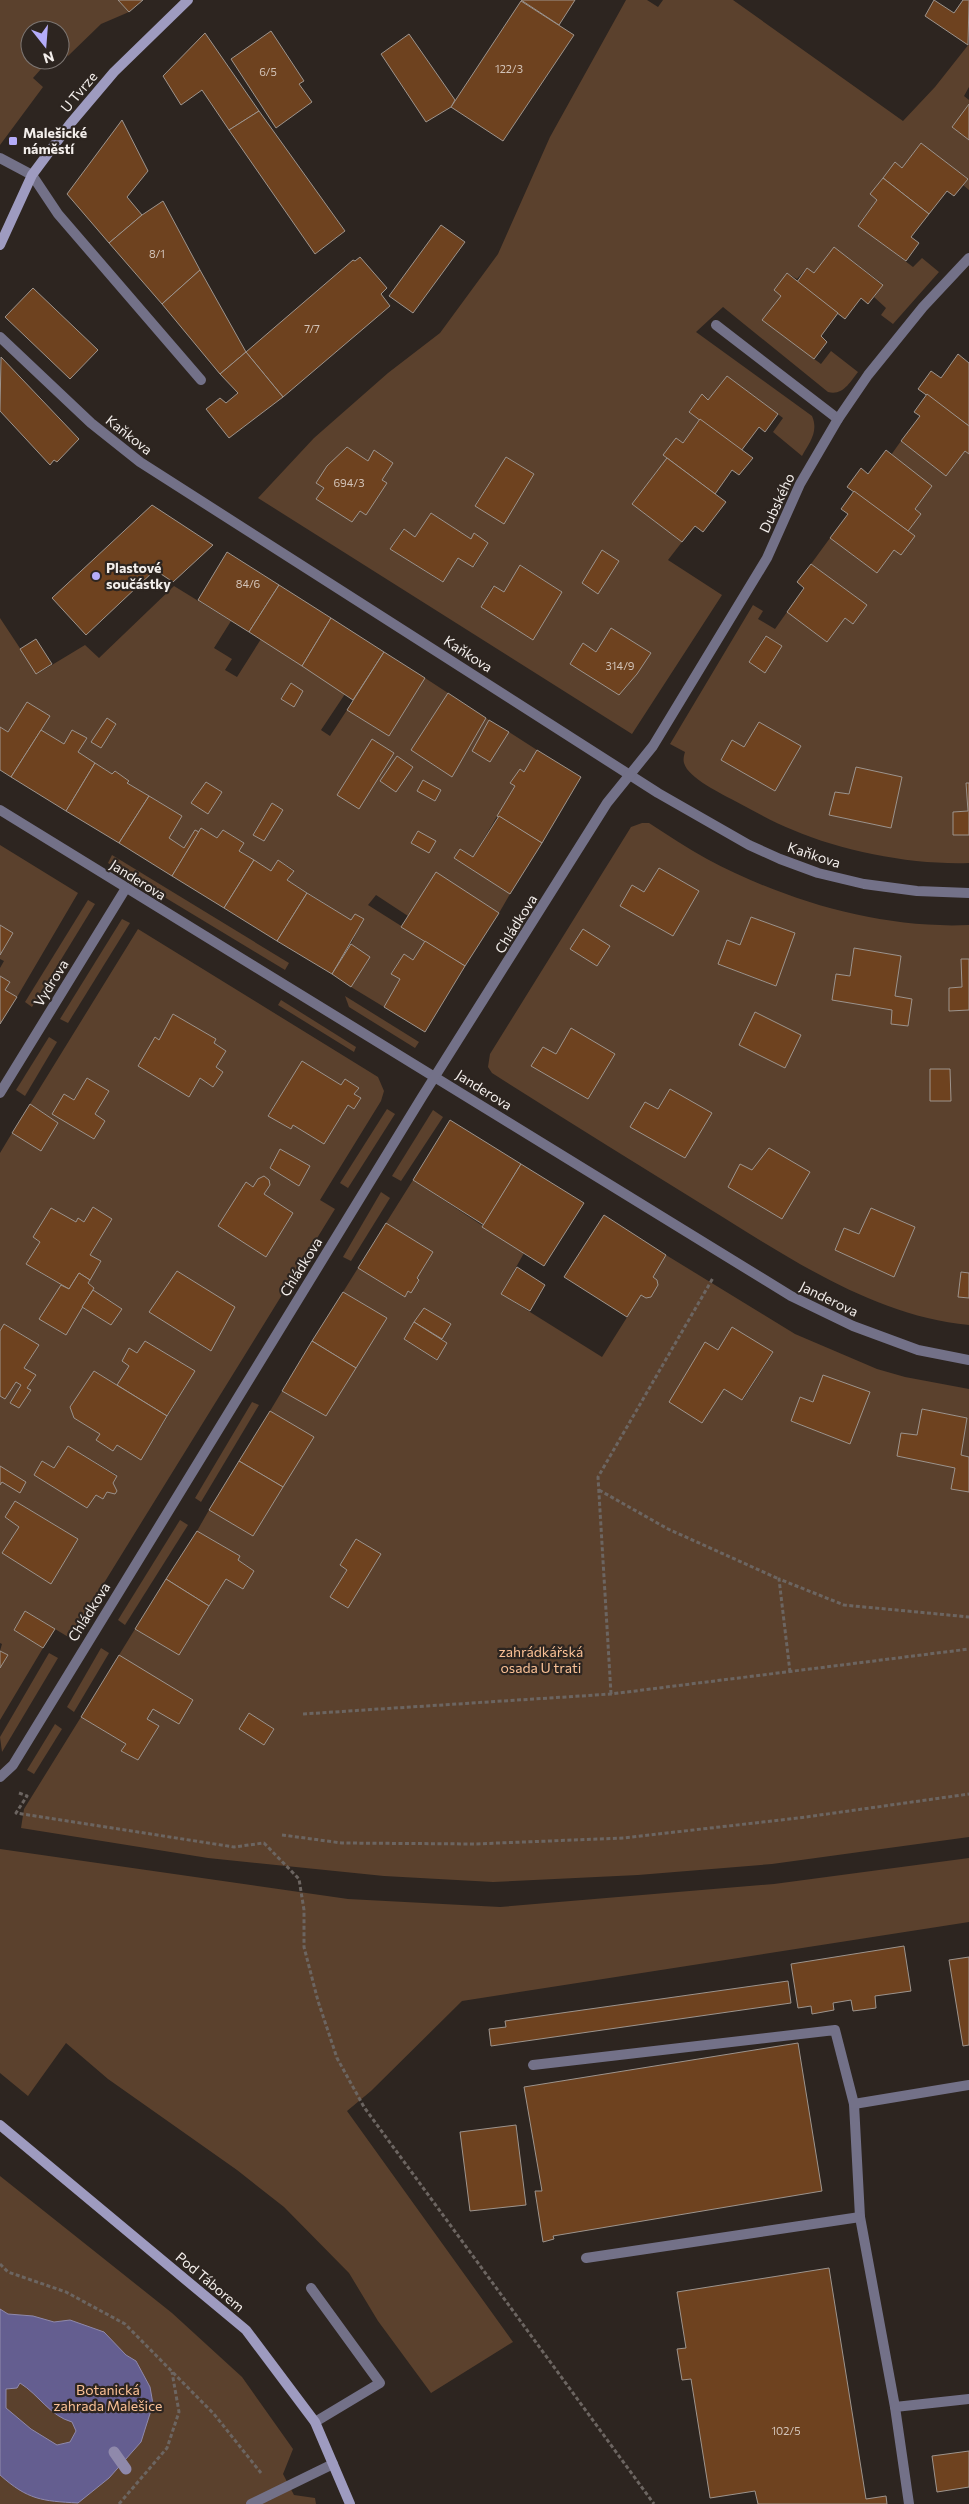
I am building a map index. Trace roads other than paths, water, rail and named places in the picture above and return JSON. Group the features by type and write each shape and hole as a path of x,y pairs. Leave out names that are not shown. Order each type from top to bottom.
{"main road":[{"name":"U Tvrze","path":"0,245 32,175 70,124 114,72 188,0"},
{"name":"Pod Táborem","path":"0,2125 246,2330 315,2422 350,2504"}],"street":[{"path":"0,158 32,175 58,214 201,380"},
{"name":"Dubského","path":"630,774 653,746 767,558 800,484 838,419 868,375 923,307 969,258"},
{"path":"716,325 838,419"},
{"name":"Kaňkova","path":"0,337 91,423 140,462 658,793 749,845 818,873 864,884 917,891 969,893"},
{"name":"Chládkova","path":"0,1777 13,1764 435,1076 608,803 630,774"},
{"name":"Janderova","path":"0,810 791,1296 853,1326 918,1350 969,1360"},
{"name":"Vydrova","path":"0,1092 126,888"},
{"path":"533,2066 835,2030 854,2104 860,2217 896,2407 909,2504"},
{"path":"854,2104 969,2085"},
{"path":"586,2258 860,2217"},
{"path":"311,2288 380,2383 315,2422"},
{"path":"896,2407 969,2398"},
{"path":"251,2504 333,2464"}],"waterway":[{"path":"114,2452 126,2469"}],"place":[{"name":"Malešické náměstí","path":"13,141"},
{"name":"Plastové součástky","path":"96,576"}],"park label":[{"name":"zahrádkářská osada U trati","path":"541,1660"},
{"name":"Botanická zahrada Malešice","path":"108,2398"}]}
